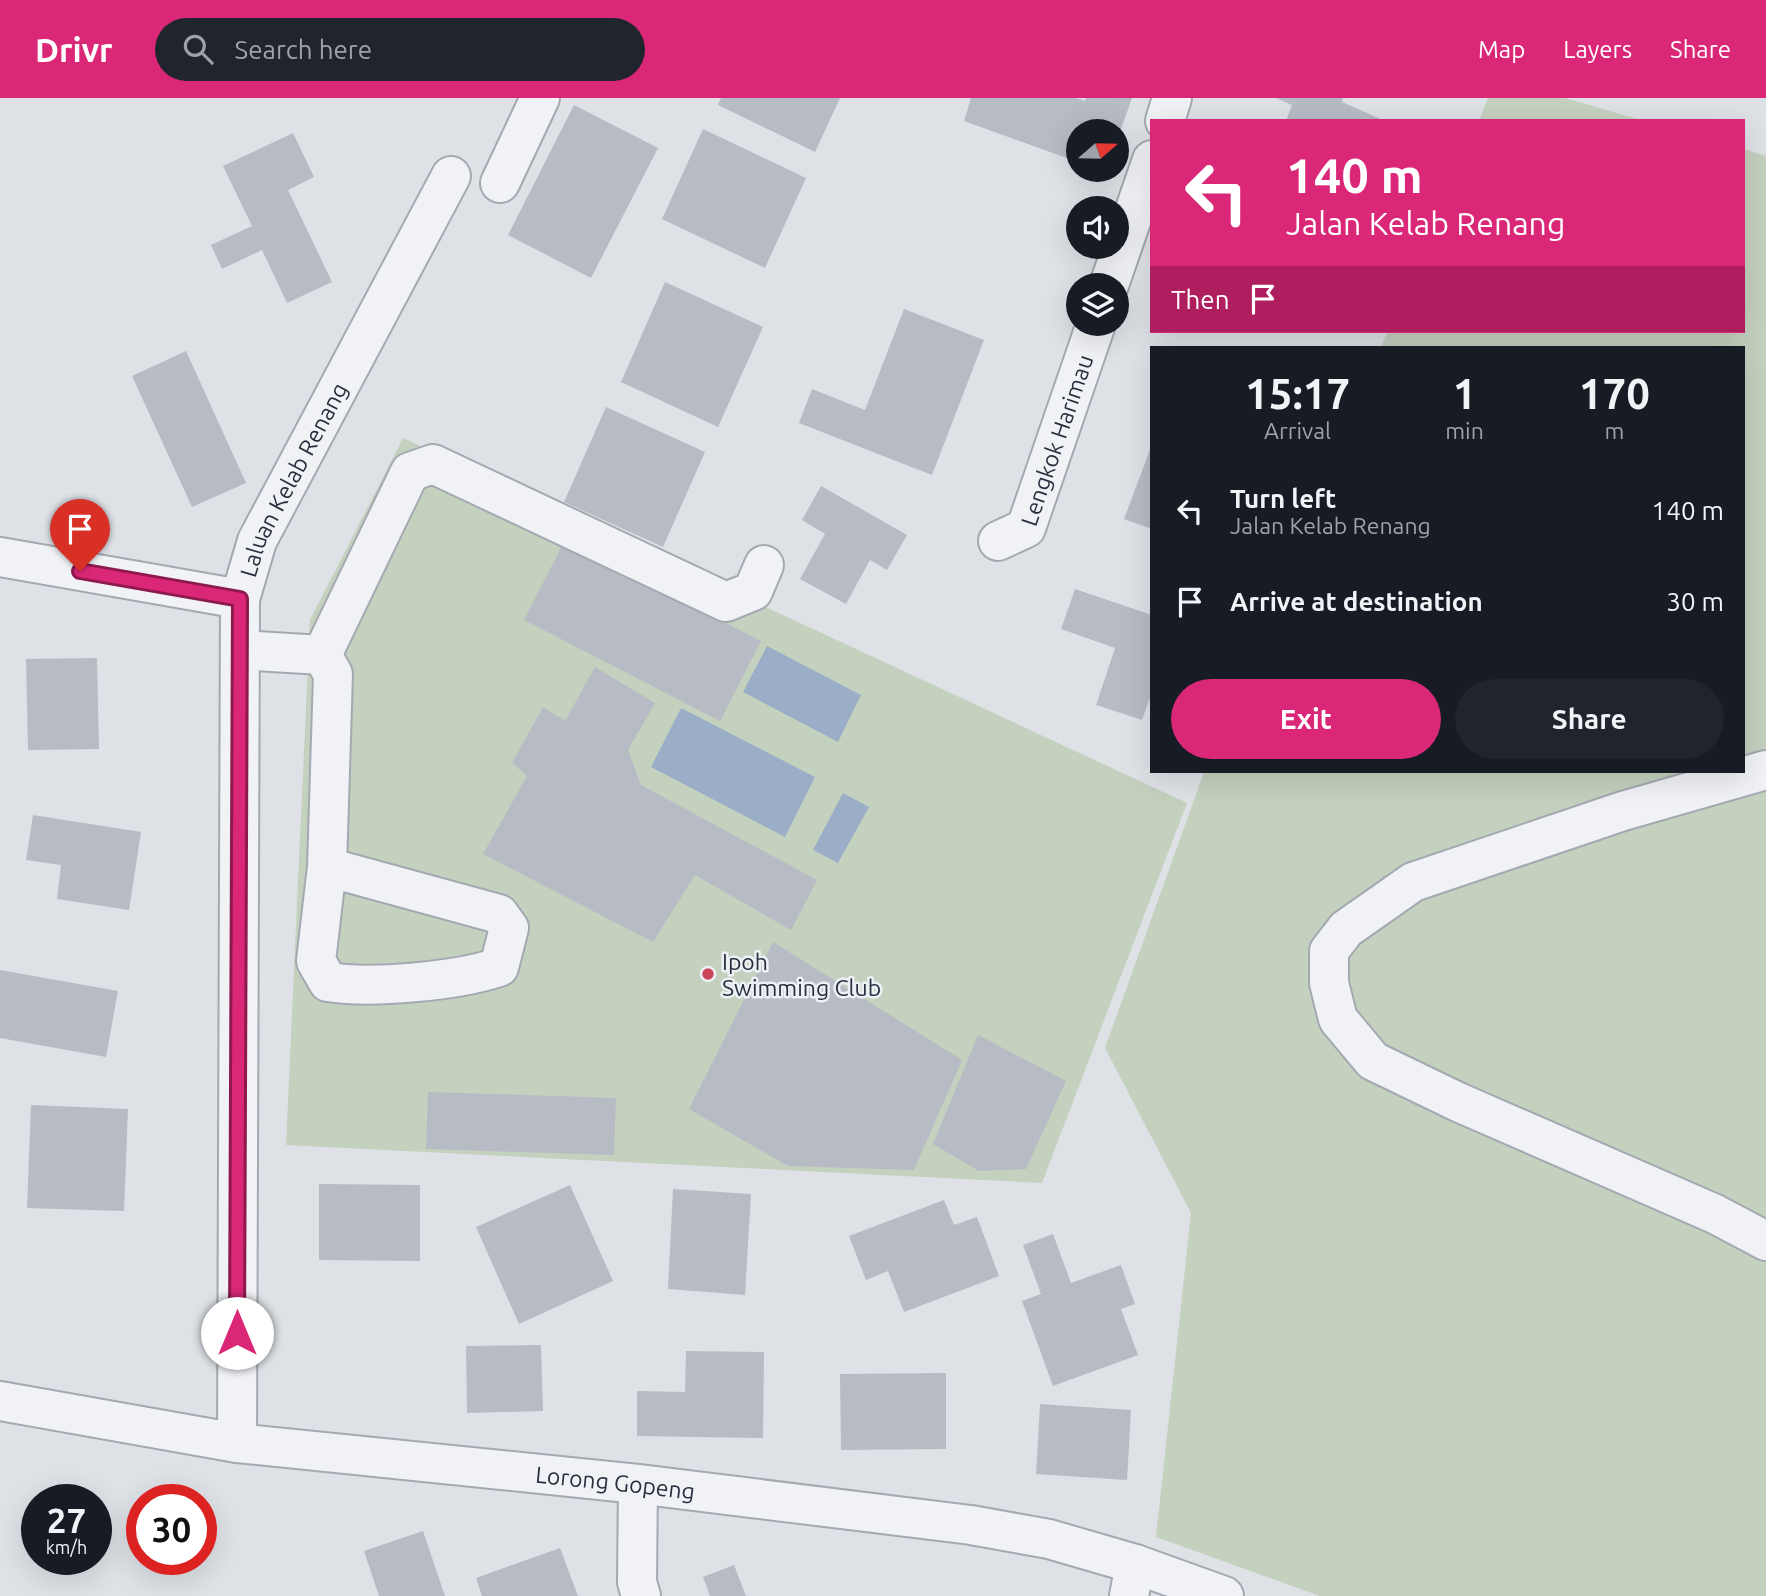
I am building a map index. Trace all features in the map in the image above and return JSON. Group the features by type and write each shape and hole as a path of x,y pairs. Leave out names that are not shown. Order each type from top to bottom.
{"street":[{"path":"500,183 540,98"},
{"path":"1166,119 1172,98"},
{"path":"1113,273 1150,166"},
{"name":"Laluan Kelab Renang","path":"237,1443 240,599 257,541 451,176"},
{"name":"Lengkok Harimau","path":"998,541 1026,528 1092,336"},
{"path":"322,655 410,472 433,464 726,602 753,591 764,565"},
{"path":"0,557 240,599"},
{"path":"240,650 322,655"},
{"path":"322,655 333,674 327,867 316,961 328,982 350,986 477,975 499,967 509,928 499,914 327,867"},
{"path":"1766,770 1623,811 1413,882 1346,929 1329,951 1329,983 1338,1019 1373,1061 1458,1102 1715,1214 1766,1241"},
{"name":"Lorong Gopeng","path":"0,1401 237,1443 638,1484 971,1525 1049,1539 1132,1580 1224,1596"},
{"path":"638,1484 638,1582 641,1596"}],"green space":[{"path":"1488,98 1565,98 1637,119 1480,119"},
{"path":"1745,150 1766,156 1766,1596 1320,1596 1156,1537 1191,1213 1105,1048 1204,773 1745,773 1745,346 1381,346 1387,333 1745,333"},
{"name":"Ipoh Swimming Club","path":"403,438 1187,803 1042,1183 286,1145 310,620"}],"water":[{"path":"767,646 861,695 838,742 743,692"},
{"path":"681,708 815,777 785,837 651,767"},
{"path":"843,793 869,807 838,863 813,850"}],"building":[{"path":"721,98 840,98 815,152 718,105"},
{"path":"971,98 1076,98 1085,101 1086,98 1132,98 1124,119 1066,119 1066,158 964,121"},
{"path":"1276,98 1343,98 1342,102 1380,119 1287,119 1292,105"},
{"path":"574,105 658,148 591,278 508,235"},
{"path":"703,129 806,178 765,268 662,219"},
{"path":"293,133 314,177 288,190 332,282 287,303 262,250 222,269 211,245 252,226 223,166"},
{"path":"665,282 763,327 718,427 621,382"},
{"path":"904,309 984,340 932,475 799,423 812,389 865,410"},
{"path":"186,351 246,483 192,507 132,376"},
{"path":"606,407 705,452 663,547 564,502"},
{"path":"1150,450 1150,528 1124,519"},
{"path":"821,486 907,535 887,570 870,560 846,604 800,579 825,534 802,520"},
{"path":"565,540 761,641 720,721 524,620"},
{"path":"1075,589 1150,614 1150,698 1142,720 1096,705 1115,648 1061,629"},
{"path":"97,658 99,749 28,750 26,659"},
{"path":"595,667 655,703 628,750 641,785 817,880 791,930 695,875 653,942 483,854 527,776 512,763 543,707 565,721"},
{"path":"33,815 141,832 129,910 57,899 61,865 26,860"},
{"path":"773,942 962,1060 914,1170 788,1166 689,1109"},
{"path":"0,970 118,991 106,1057 0,1038"},
{"path":"978,1035 1066,1081 1026,1169 979,1171 933,1144"},
{"path":"428,1092 616,1098 614,1155 426,1149"},
{"path":"31,1105 128,1109 124,1211 27,1208"},
{"path":"319,1184 420,1185 420,1261 319,1260"},
{"path":"570,1185 613,1281 519,1324 476,1227"},
{"path":"673,1189 751,1194 745,1295 668,1289"},
{"path":"944,1200 954,1225 977,1217 999,1276 904,1312 888,1271 866,1280 849,1236"},
{"path":"1053,1234 1071,1283 1121,1265 1135,1304 1121,1309 1138,1355 1053,1386 1022,1301 1041,1294 1023,1245"},
{"path":"541,1345 543,1411 467,1413 466,1346"},
{"path":"686,1351 764,1352 763,1438 637,1436 637,1391 685,1392"},
{"path":"946,1373 946,1449 841,1450 840,1374"},
{"path":"1040,1404 1131,1410 1127,1480 1036,1474"},
{"path":"423,1531 445,1596 379,1596 364,1551"},
{"path":"560,1548 578,1596 482,1596 476,1578"},
{"path":"734,1565 746,1596 710,1596 703,1577"}],"place":[{"name":"Ipoh Swimming Club","path":"708,974"}],"route":[{"path":"80,571 240,599 237,1333"}]}
